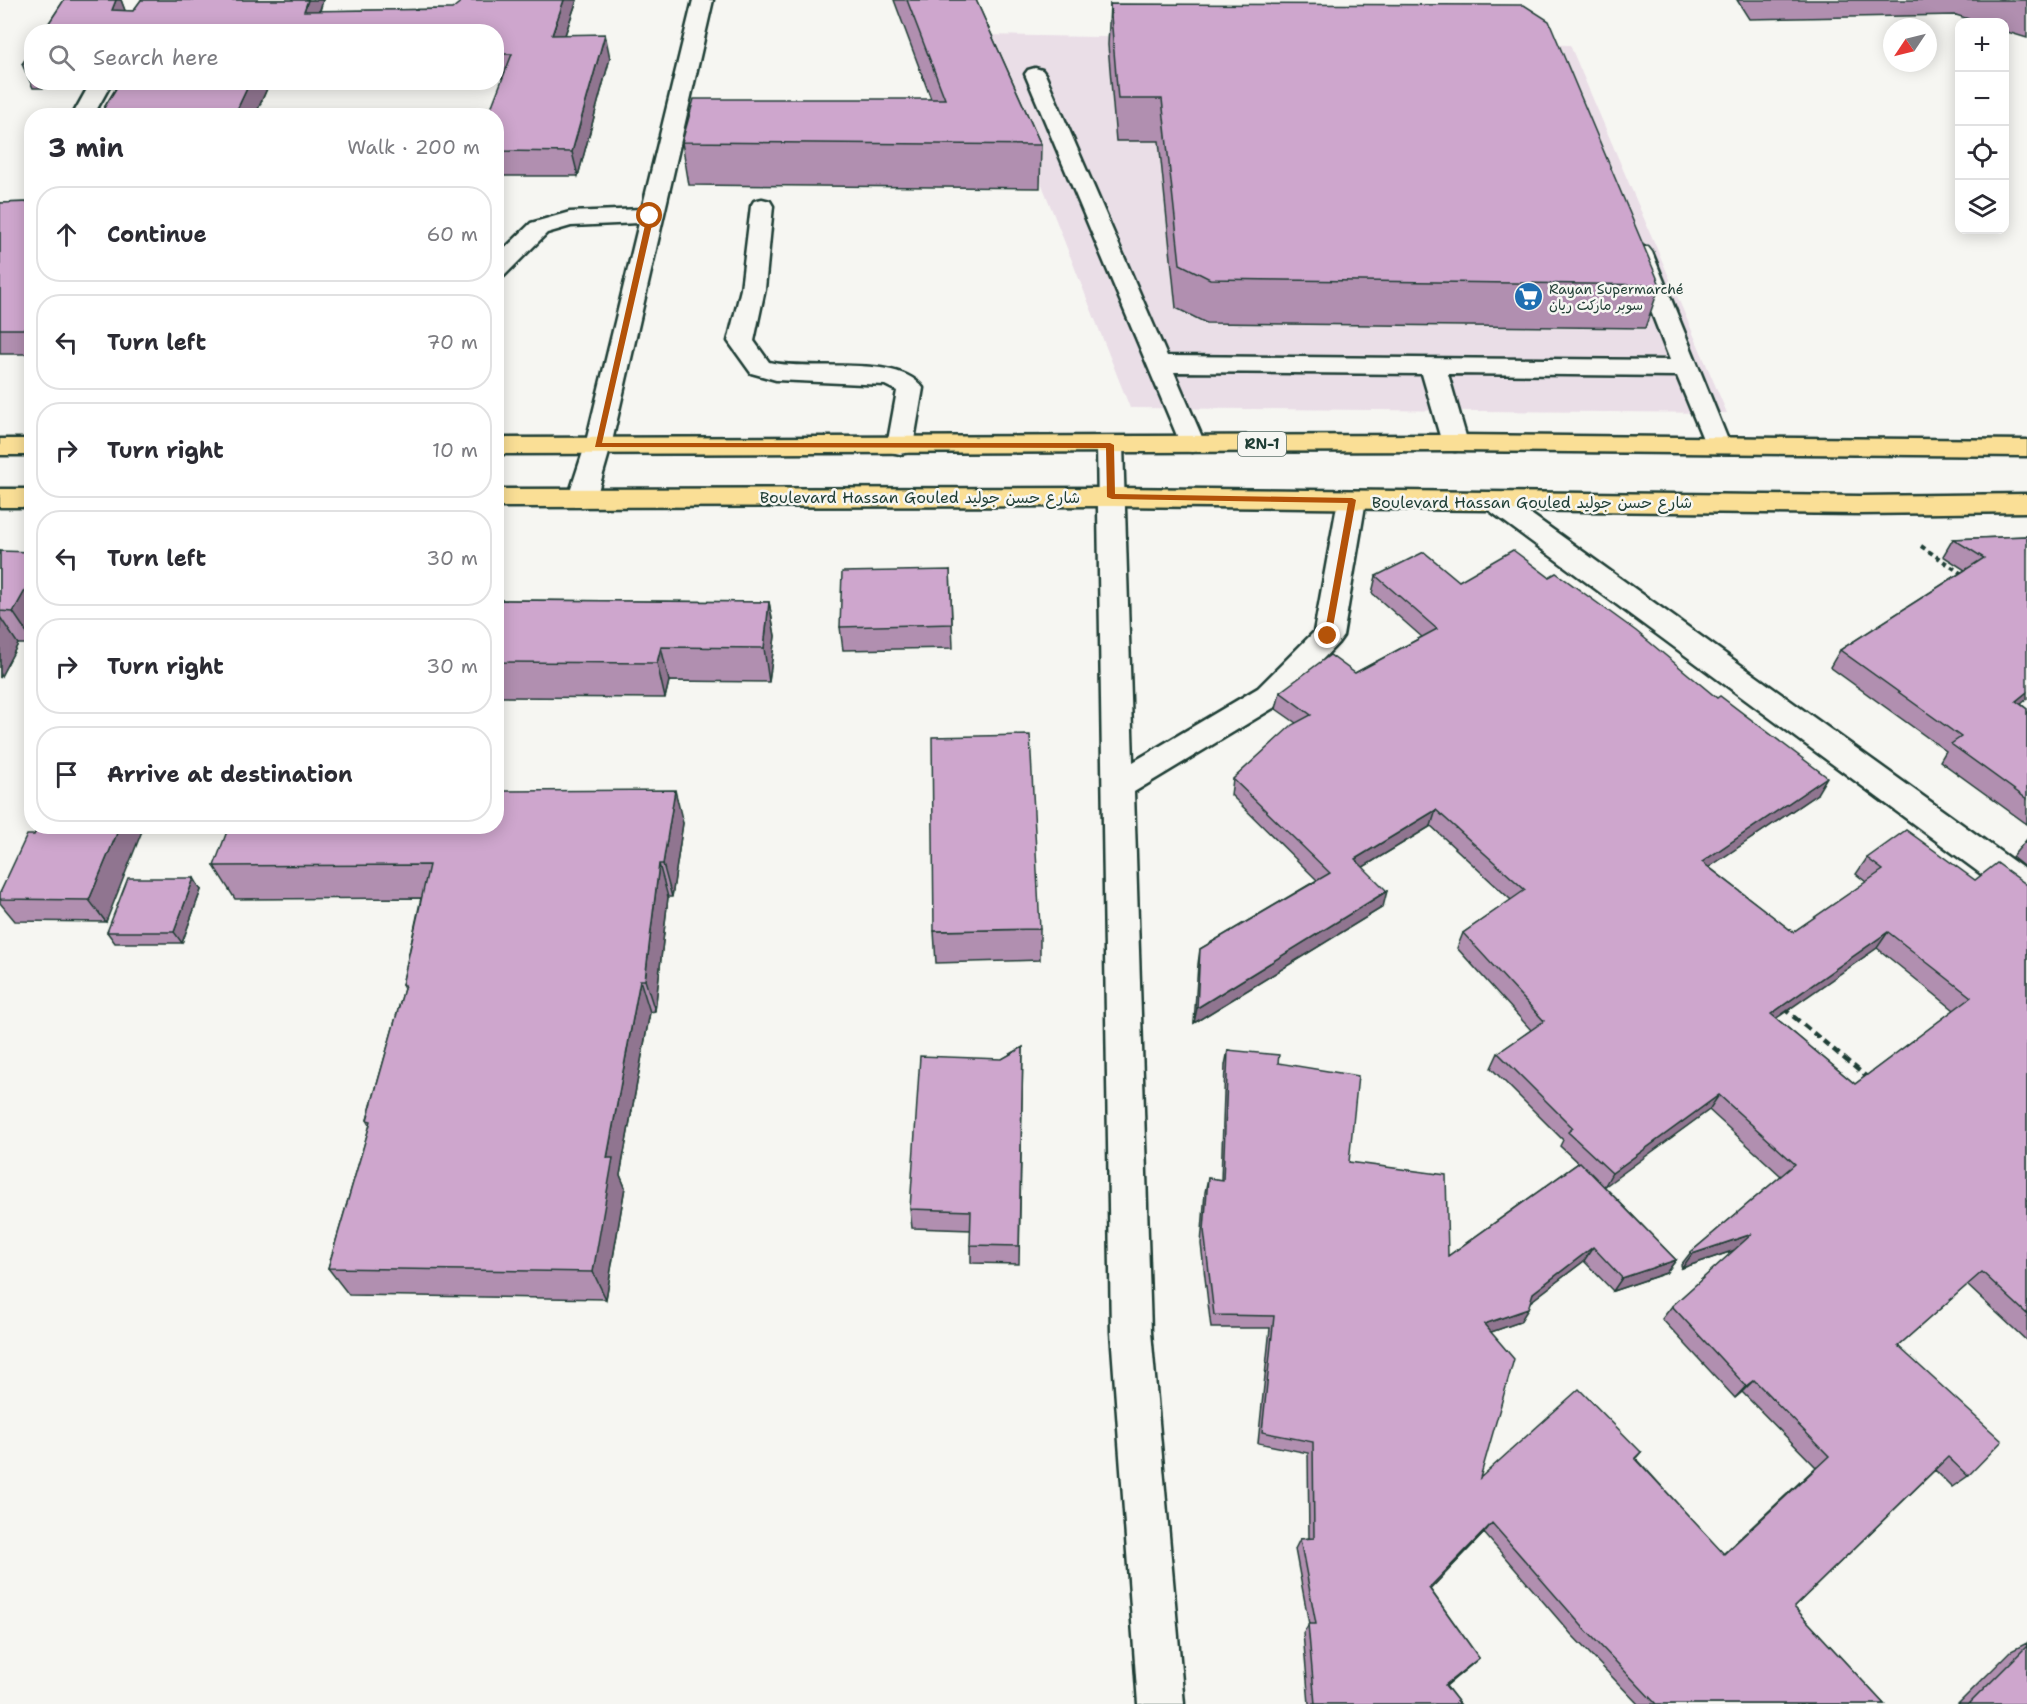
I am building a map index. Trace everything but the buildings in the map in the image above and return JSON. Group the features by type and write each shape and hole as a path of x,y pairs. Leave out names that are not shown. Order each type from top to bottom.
{"main road":[{"name":"RN-1","path":"504,446 1455,443 2027,448"},
{"path":"0,447 24,445"},
{"name":"Boulevard Hassan Gouled شارع حسن جوليد","path":"504,498 1112,497 1860,505 2027,503"},
{"path":"0,498 24,498"}],"street":[{"path":"582,498 598,446 650,216 703,0"},
{"path":"1035,74 1192,444"},
{"path":"87,108 97,90"},
{"path":"762,206 753,289 741,340 760,368 854,377 891,377 910,388 900,446"},
{"path":"504,263 539,228 570,219 650,216"},
{"path":"1633,234 1717,445"},
{"path":"1158,364 1687,368"},
{"path":"1433,366 1455,443"},
{"path":"1110,445 1131,1332 1161,1704"},
{"path":"1119,786 1269,696 1328,636 1352,500"},
{"path":"1496,502 2027,889"}],"path":[{"path":"1860,505 1968,579"},
{"path":"1779,1004 1870,1080"}],"shaded area":[{"path":"983,35 1570,45 1727,413 1130,408"}],"place":[{"name":"Rayan Supermarché سوبر ماركت ريان","path":"1528,297"}],"route":[{"path":"650,216 598,446 1110,445 1112,497 1352,500 1328,636"}]}
